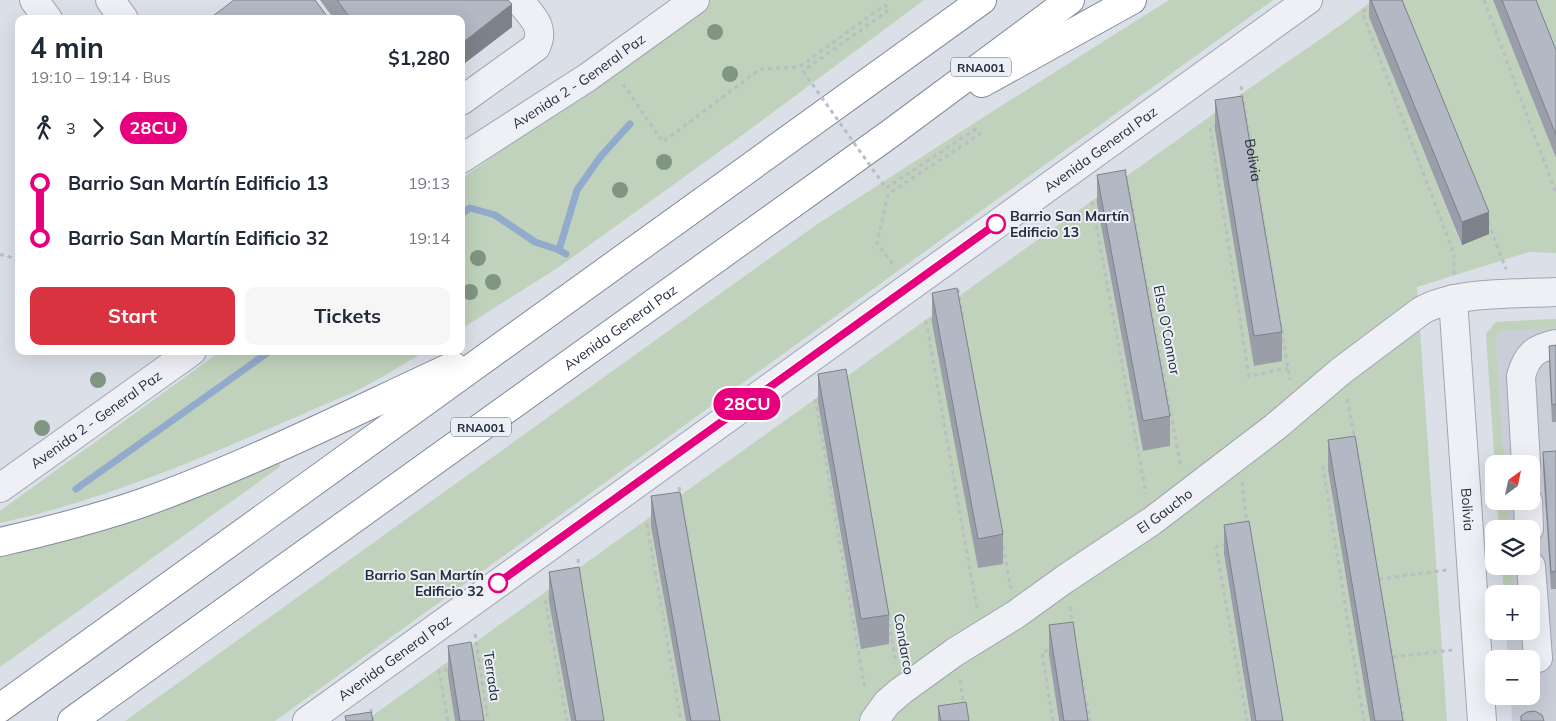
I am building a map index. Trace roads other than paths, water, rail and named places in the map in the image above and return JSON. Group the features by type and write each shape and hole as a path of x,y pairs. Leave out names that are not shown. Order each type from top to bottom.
{"highway":[{"path":"0,708 982,0"},
{"name":"Avenida General Paz","path":"72,721 891,134 1070,0"},
{"path":"891,134 1132,0"},
{"path":"0,542 72,524 141,503 215,475 514,338"}],"street":[{"path":"34,0 45,15"},
{"path":"110,0 121,15"},
{"path":"465,99 536,47 540,38 540,29 519,0"},
{"path":"653,30 659,0"},
{"name":"Avenida 2 - General Paz","path":"465,156 608,63 695,0"},
{"name":"Avenida General Paz","path":"307,721 1308,0"},
{"name":"El Gaucho","path":"874,721 887,703 901,691 956,652 982,637 1065,579 1152,522 1239,455 1342,371 1421,311 1433,304 1453,299 1556,292"},
{"name":"Bolivia","path":"1453,299 1476,659 1482,721"},
{"path":"1525,455 1521,376 1525,364 1532,354 1542,347 1556,344"},
{"name":"Avenida 2 - General Paz","path":"0,488 186,355"},
{"path":"1532,575 1539,650"}],"waterway":[{"path":"559,250 577,190 601,156 630,124"},
{"path":"465,211 470,208 495,215 535,242 566,254"},
{"path":"76,489 264,355"}],"place":[{"name":"Barrio San Martín Edificio 13","path":"996,224"},
{"name":"Barrio San Martín Edificio 32","path":"498,583"}]}
